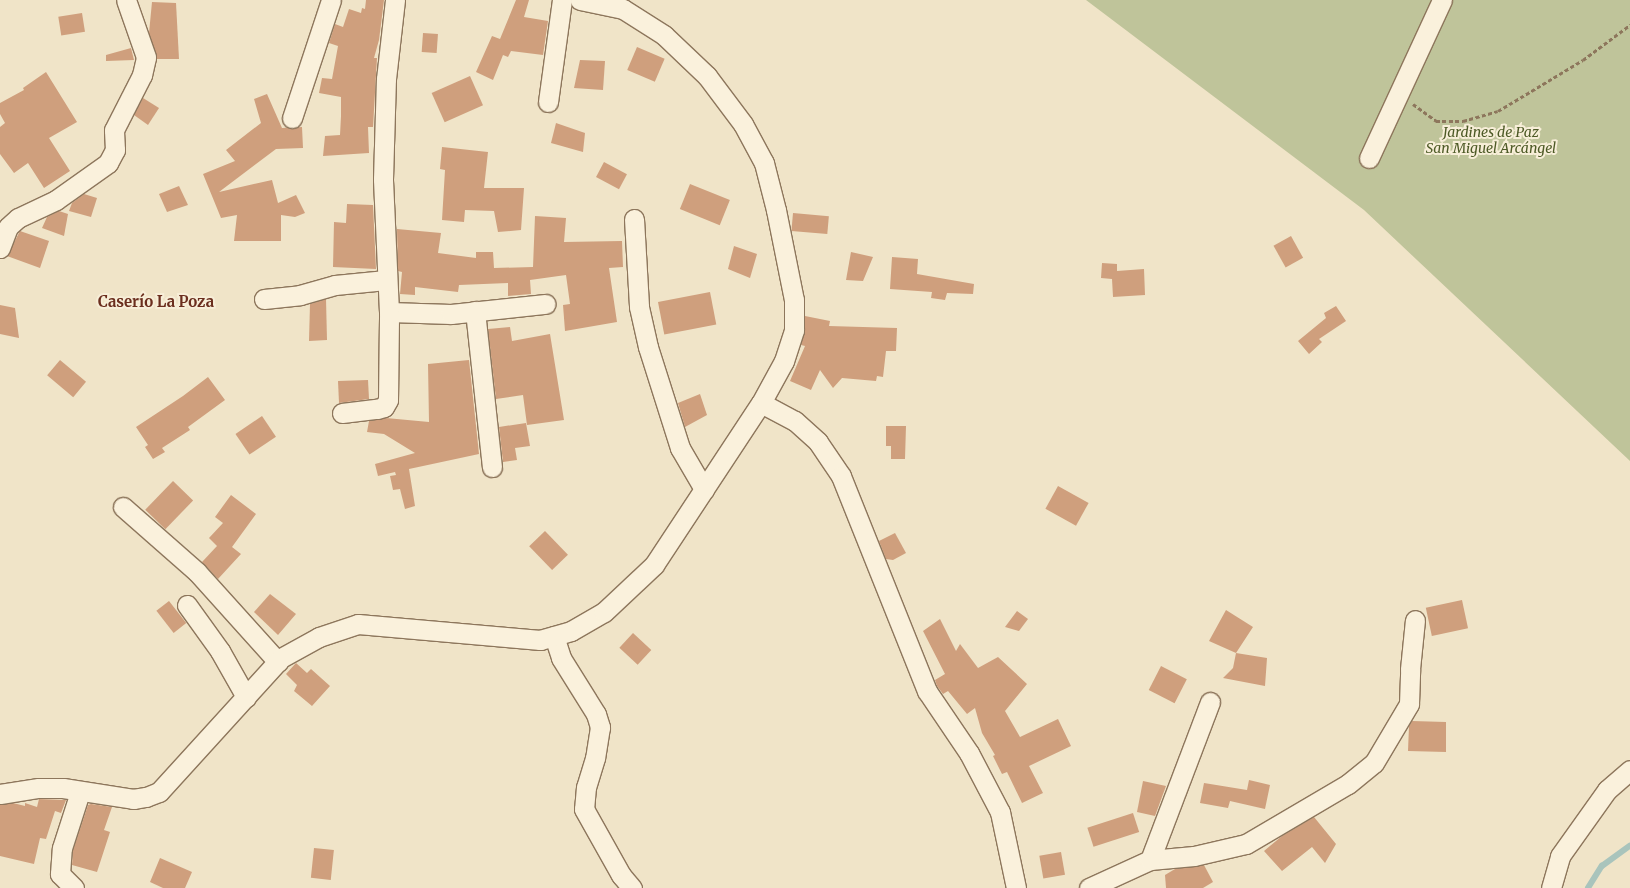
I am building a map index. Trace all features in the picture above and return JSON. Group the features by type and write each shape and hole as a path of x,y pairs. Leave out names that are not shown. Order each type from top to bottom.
{"street":[{"path":"0,248 8,227 13,222 31,211 56,200 108,162 115,150 114,130 142,75 146,57 126,0"},
{"path":"292,118 332,0"},
{"path":"342,413 377,409 384,407 388,400 389,312 386,280 383,179 386,79 395,0"},
{"path":"548,102 562,0"},
{"path":"0,794 39,788 62,788 133,799 159,792 278,662 319,637 358,624 540,640 571,631 604,612 654,565 761,403 784,361 794,330 794,300 776,210 764,164 743,124 707,76 664,35 622,9 580,0"},
{"path":"1369,158 1400,92 1437,2"},
{"path":"634,219 639,307 648,347 680,448 704,490"},
{"path":"264,299 300,295 335,285 386,280"},
{"path":"389,312 451,314 545,304"},
{"path":"475,311 492,467"},
{"path":"761,403 795,421 818,442 841,476 927,691 969,753 1000,812 1016,888"},
{"path":"123,507 197,572 278,662"},
{"path":"186,605 220,652 246,697"},
{"path":"1089,888 1150,860 1194,856 1246,844 1348,784 1374,763 1409,704 1415,620"},
{"path":"554,636 561,658 596,714 600,727 596,758 586,787 584,809 621,875 632,888"},
{"path":"1150,860 1210,702"},
{"path":"1551,888 1560,856 1607,790 1630,770"},
{"path":"74,888 60,874 62,848 80,792"}],"path":[{"path":"1400,92 1436,121 1462,121 1498,111 1583,60 1630,25"}],"green space":[{"name":"Jardines de Paz San Miguel Arcángel","path":"1086,0 1630,0 1630,461 1364,210"}],"building":[{"path":"366,0 384,0 379,40 374,58 377,58 373,127 368,127 369,153 323,156 325,136 340,135 341,97 319,93 322,78 332,79 338,46 329,43 335,24 343,27 349,9 361,13 362,8 365,9"},
{"path":"516,0 529,0 524,17 548,21 543,55 511,51 508,57 503,55 493,80 476,72 492,36 500,39"},
{"path":"152,2 176,3 179,59 157,59 149,33"},
{"path":"82,13 85,32 61,36 58,17"},
{"path":"423,33 438,34 437,53 422,52"},
{"path":"637,47 665,59 655,82 627,70"},
{"path":"131,48 134,60 106,61 106,55"},
{"path":"580,60 605,61 603,90 574,88"},
{"path":"46,72 77,122 49,138 70,171 44,188 28,163 14,173 0,154 0,127 5,123 0,114 0,103 24,90 23,88"},
{"path":"470,76 483,105 445,122 432,93"},
{"path":"267,94 282,128 302,127 303,148 276,149 219,192 272,180 278,203 296,195 305,213 295,217 281,215 281,241 234,241 237,215 221,218 203,174 235,161 226,150 261,123 254,99"},
{"path":"143,98 159,108 148,125 134,115"},
{"path":"556,123 585,133 583,152 551,143"},
{"path":"442,147 488,152 484,188 524,188 521,230 498,232 494,211 465,210 464,222 442,220 445,170 440,169"},
{"path":"604,162 627,174 619,189 596,177"},
{"path":"690,184 730,200 720,225 680,209"},
{"path":"179,186 188,205 167,212 159,194"},
{"path":"84,194 97,198 91,217 69,211 72,203"},
{"path":"347,204 373,205 376,269 333,267 334,222 346,223"},
{"path":"59,211 68,214 64,236 42,228 47,217"},
{"path":"793,213 829,216 827,234 791,231"},
{"path":"535,216 566,218 564,242 622,241 623,267 609,268 617,322 565,331 563,305 570,304 566,275 530,280 531,294 508,296 508,283 459,285 458,292 415,287 415,295 400,294 402,272 398,271 397,229 441,233 438,253 476,258 476,252 493,252 494,268 533,267"},
{"path":"20,231 49,241 40,268 7,256"},
{"path":"1291,236 1303,258 1286,268 1274,246"},
{"path":"734,246 757,254 750,278 728,269"},
{"path":"851,252 873,257 863,281 846,280"},
{"path":"892,257 918,259 917,274 974,284 973,294 947,293 945,300 931,298 932,292 890,289"},
{"path":"1102,263 1117,264 1117,271 1144,269 1145,295 1113,297 1112,279 1101,278"},
{"path":"710,292 716,324 664,335 658,302"},
{"path":"326,299 327,340 309,341 310,304"},
{"path":"0,305 15,308 19,338 0,334"},
{"path":"1336,306 1346,321 1319,339 1322,342 1309,354 1298,341 1326,318 1324,313"},
{"path":"805,316 830,321 829,326 897,328 896,351 886,351 883,377 877,376 876,381 842,378 833,388 820,370 811,390 790,381 805,346 801,345 805,330"},
{"path":"510,327 512,341 550,334 564,420 527,425 523,395 496,399 488,329"},
{"path":"60,360 86,382 73,397 47,375"},
{"path":"469,360 479,454 409,469 415,506 405,509 400,489 393,490 390,476 396,475 395,472 378,476 375,464 415,453 384,434 367,432 369,421 386,418 429,422 428,364"},
{"path":"208,377 225,400 188,427 190,430 162,448 165,452 153,459 145,447 148,445 136,427"},
{"path":"368,380 369,399 339,403 338,381"},
{"path":"700,394 707,415 685,427 678,403"},
{"path":"262,416 276,437 249,455 235,434"},
{"path":"526,423 530,446 515,448 517,460 503,462 499,427"},
{"path":"886,426 906,426 905,459 891,459 891,446 886,446"},
{"path":"173,481 193,500 165,529 145,510"},
{"path":"1058,486 1089,503 1076,526 1045,509"},
{"path":"231,495 256,514 232,547 241,554 218,579 202,562 217,546 209,538 223,523 215,517"},
{"path":"545,531 568,555 552,570 529,546"},
{"path":"895,533 906,553 893,560 886,559 879,541"},
{"path":"270,594 296,614 278,635 254,612"},
{"path":"1462,600 1468,628 1432,636 1426,608"},
{"path":"169,601 186,623 174,633 156,611"},
{"path":"1226,610 1253,627 1236,653 1209,641"},
{"path":"1017,611 1028,619 1019,631 1005,627"},
{"path":"940,619 956,651 960,644 978,668 998,657 1027,684 1005,711 1020,737 1058,719 1071,746 1029,766 1043,793 1022,803 1007,772 1002,774 993,756 995,755 982,733 975,708 967,714 948,691 943,694 937,686 935,680 945,674 923,631"},
{"path":"633,633 651,650 638,665 619,648"},
{"path":"1236,653 1267,658 1265,686 1223,678 1233,668"},
{"path":"296,663 307,673 311,669 330,686 312,706 294,691 297,685 286,674"},
{"path":"1161,666 1187,679 1175,703 1149,690"},
{"path":"1412,721 1446,722 1446,752 1408,751 1409,726"},
{"path":"1249,780 1270,785 1265,809 1230,801 1228,808 1200,803 1204,783 1247,790"},
{"path":"1143,781 1166,786 1155,816 1137,812"},
{"path":"39,799 66,800 61,813 55,811 46,839 40,838 34,864 0,856 0,805 13,803 25,806 25,803 37,807"},
{"path":"88,805 112,807 104,830 110,832 97,872 72,865 73,850"},
{"path":"1133,813 1139,832 1094,847 1087,828"},
{"path":"1314,817 1336,844 1325,863 1312,847 1282,871 1264,851 1282,836"},
{"path":"314,848 334,850 331,880 311,878"},
{"path":"1061,852 1065,875 1043,878 1039,856"},
{"path":"160,858 192,872 185,888 163,888 150,882"},
{"path":"1204,865 1213,882 1203,888 1166,888 1165,875 1175,869"}],"waterway":[{"path":"1588,888 1602,866 1630,846"}],"district":[{"name":"Caserío La Poza","path":"156,302"}]}
